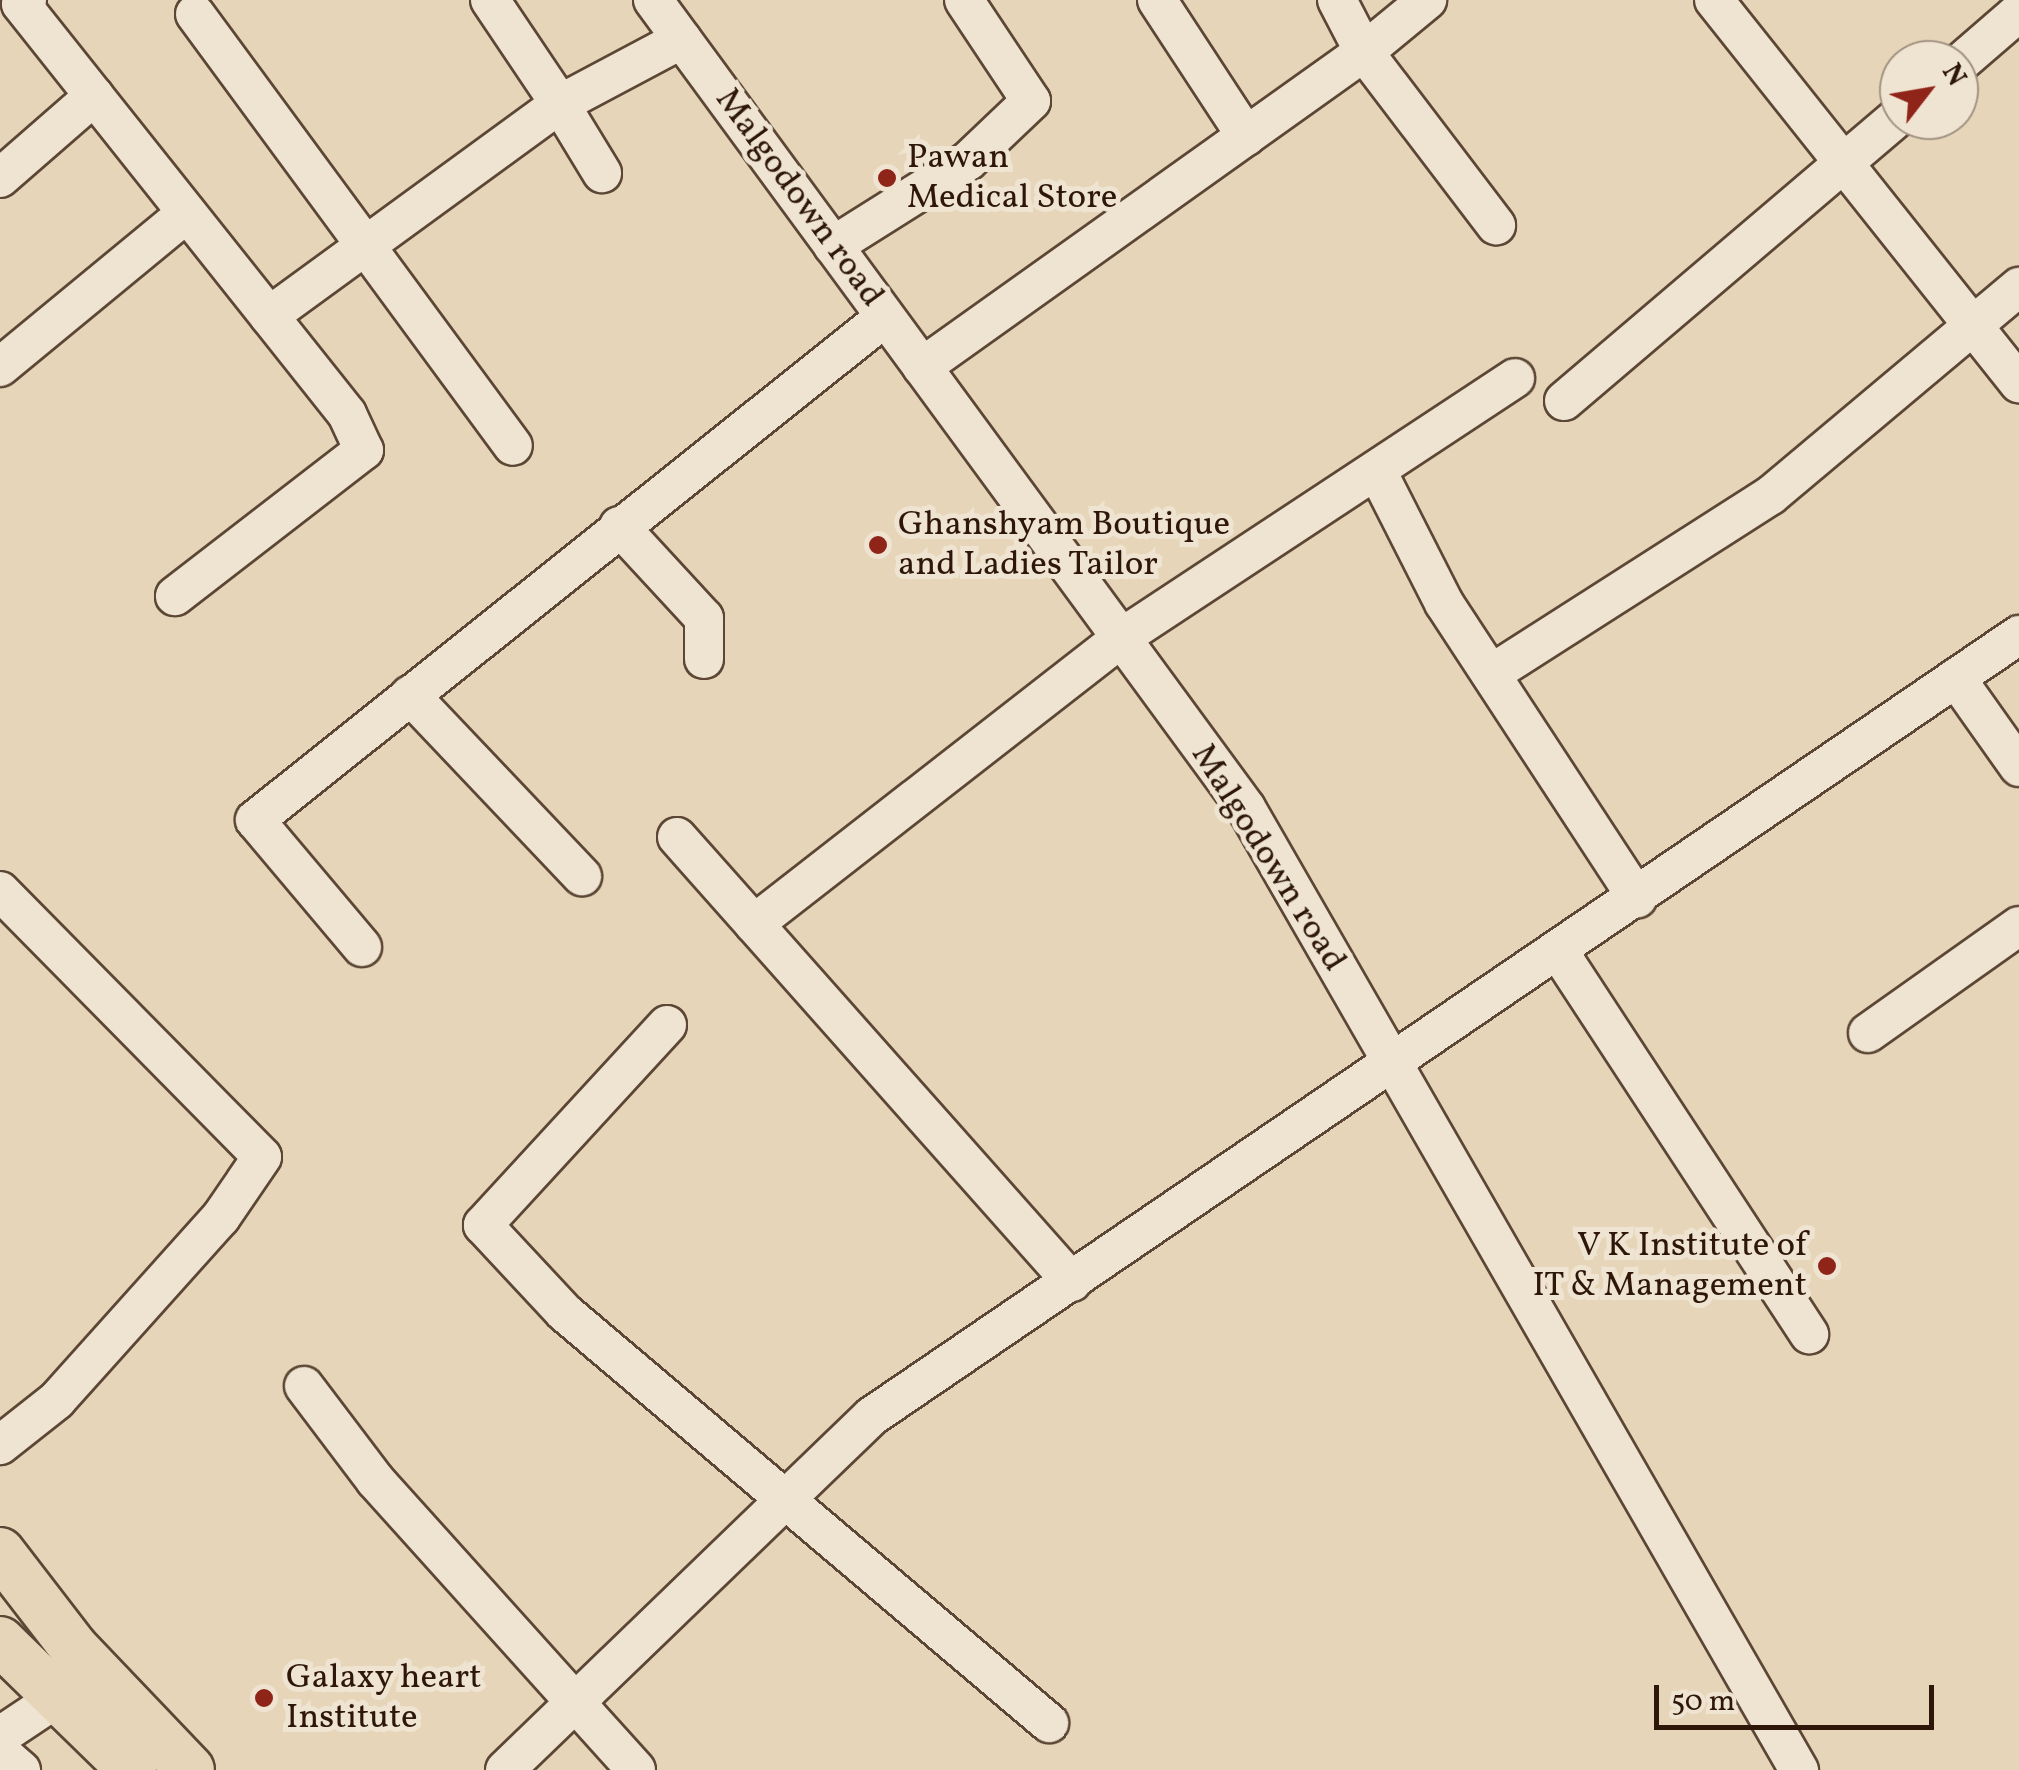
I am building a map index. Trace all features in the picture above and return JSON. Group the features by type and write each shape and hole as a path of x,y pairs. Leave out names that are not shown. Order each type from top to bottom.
{"main road":[{"path":"0,1552 74,1648 190,1770"},
{"path":"0,1641 132,1770"}],"street":[{"path":"490,0 602,173"},
{"name":"Malgodown road","path":"653,0 1246,808 1799,1770"},
{"path":"834,246 968,160 1031,101 964,0"},
{"path":"1156,0 1246,136"},
{"path":"1337,0 1364,52 1496,225"},
{"path":"922,367 1364,52 1427,0"},
{"path":"1714,0 2019,383"},
{"path":"16,2 269,316 364,450 174,596"},
{"path":"1979,47 2019,12"},
{"path":"195,14 512,446"},
{"path":"269,316 560,104 682,40"},
{"path":"0,178 94,96"},
{"path":"1564,401 1879,133"},
{"path":"0,367 187,213"},
{"path":"1490,674 1771,495 2019,288"},
{"path":"362,947 255,820 885,316"},
{"path":"754,924 1121,638 1515,378"},
{"path":"1376,471 1490,674 1637,898"},
{"path":"619,526 704,618 704,660"},
{"path":"506,1770 872,1416 1394,1065 2019,635"},
{"path":"1956,678 2019,767"},
{"path":"410,695 582,876"},
{"path":"677,837 1072,1282"},
{"path":"0,891 262,1157 221,1217 57,1400 0,1445"},
{"path":"1868,1033 2019,926"},
{"path":"1558,952 1809,1334"},
{"path":"666,1026 482,1225 564,1312 1050,1723"},
{"path":"304,1386 574,1704 636,1770"},
{"path":"0,1736 57,1698"},
{"path":"0,1752 22,1770"}],"place":[{"name":"Pawan Medical Store","path":"887,178"},
{"name":"Ghanshyam Boutique and Ladies Tailor","path":"878,545"},
{"name":"V K Institute of IT & Management","path":"1827,1266"},
{"name":"Galaxy heart Institute","path":"264,1698"}]}
